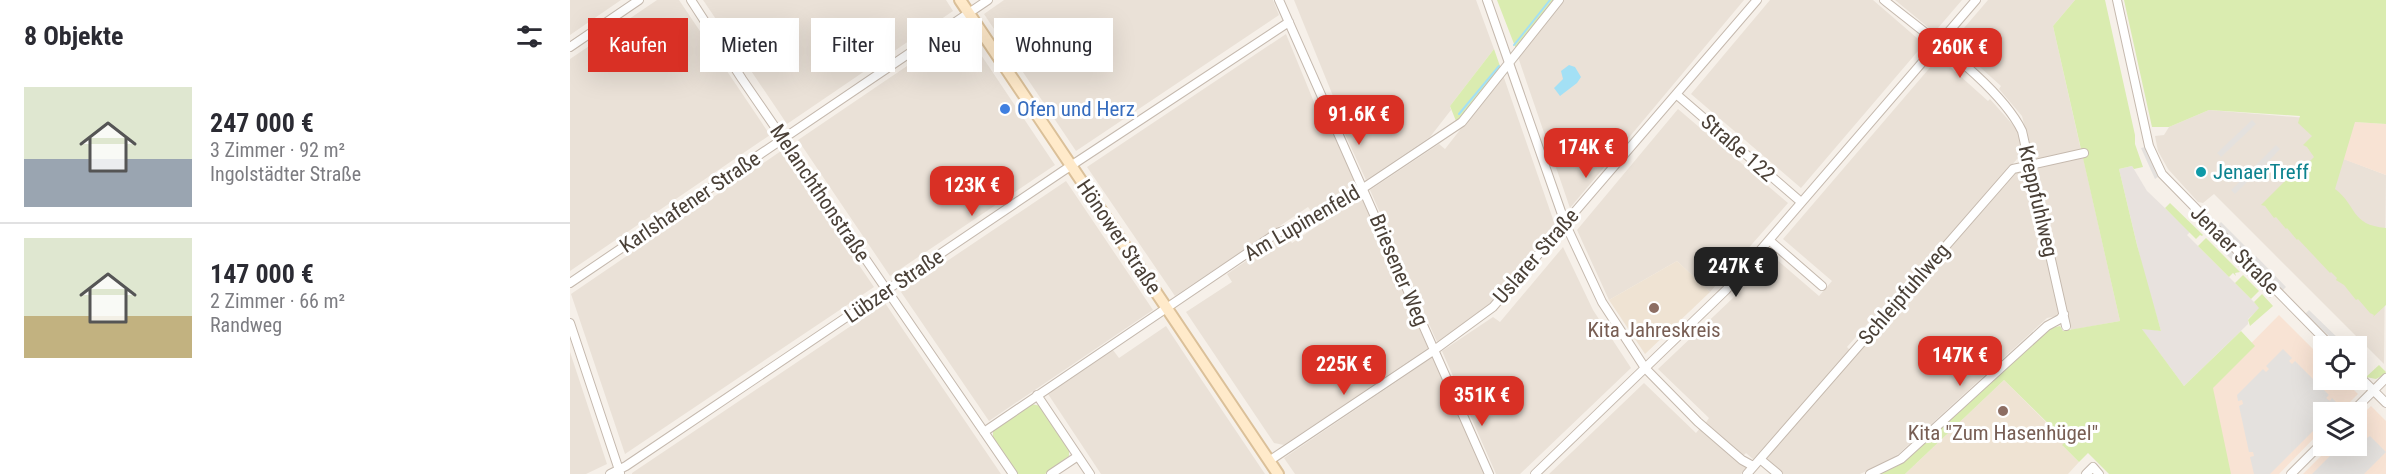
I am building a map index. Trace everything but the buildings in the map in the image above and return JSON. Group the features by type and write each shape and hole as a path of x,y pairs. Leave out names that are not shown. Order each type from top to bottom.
{"main road":[{"name":"Hönower Straße","path":"960,0 1278,474"}],"street":[{"path":"570,47 639,0"},
{"name":"Melanchthonstraße","path":"691,0 1013,474"},
{"name":"Karlshafener Straße","path":"570,283 988,0"},
{"name":"Briesener Weg","path":"1279,0 1490,474"},
{"path":"1487,0 1565,223 1602,302 1645,368 1698,422 1742,460 1753,466"},
{"name":"Am Lupinenfeld","path":"984,432 1277,233 1317,219 1462,122 1559,0"},
{"name":"Uslarer Straße","path":"1269,461 1434,351 1493,308 1757,0"},
{"name":"Kreppfuhlweg","path":"1884,0 1938,45 1953,54 2008,109 2022,131 2066,326"},
{"path":"1535,474 1726,290 1976,0"},
{"name":"Jenaer Straße","path":"2116,0 2149,146 2162,174 2321,336"},
{"name":"Lübzer Straße","path":"610,474 620,472 1071,165 1289,22"},
{"name":"Straße 122","path":"1676,94 1801,202"},
{"name":"Schleipfuhlweg","path":"1747,474 2013,169 2084,153"},
{"path":"1769,240 1822,286"},
{"path":"1870,474 1901,459 2046,326 2060,320 2064,314"},
{"path":"570,323 620,472"},
{"path":"2362,402 2386,378"},
{"path":"2367,384 2386,403"},
{"path":"1038,395 1090,474"},
{"path":"2291,474 2313,452"},
{"path":"1051,474 1078,456"},
{"path":"1760,459 1778,474"},
{"path":"2086,474 2092,467 2100,474"}],"shaded area":[{"path":"570,0 621,0 595,18 588,18 588,23 570,35"},
{"path":"657,0 679,0 700,31 700,72 728,72 770,135 570,271 570,59 588,47 588,72 688,72 688,18 630,18"},
{"path":"703,0 946,0 953,11 943,18 907,18 907,42 895,50 895,18 811,18 811,72 863,72 787,124 752,72 799,72 799,18 715,18"},
{"path":"1004,0 1273,0 1279,15 1076,151 1023,72 1113,72 1113,18 994,18 994,29 984,14"},
{"path":"1294,0 1476,0 1494,49 1450,106 1451,110 1430,137 1366,180 1329,99 1333,96"},
{"path":"1563,0 1744,0 1570,208 1518,57"},
{"path":"1770,0 1873,0 1924,44 1801,188 1691,94"},
{"path":"1895,0 1962,0 1938,28 1929,28"},
{"path":"1988,0 2075,0 2053,26 2081,150 2033,160 2022,116 1999,89 2001,86 1952,42"},
{"path":"1286,34 1316,107 1320,105 1357,186 1314,215 1308,207 1175,296 1087,167"},
{"path":"982,56 1055,165 890,276 798,140 907,66 907,72 982,72"},
{"path":"1939,57 1988,101 1990,99 2020,133 2024,151 1890,305 1886,303 1847,347 1850,350 1754,460 1746,453 1742,457 1705,424 1709,418 1658,369 1734,297 1770,254 1819,296 1832,281 1783,239"},
{"path":"1503,75 1555,225 1484,310 1437,342 1370,190 1439,144 1445,149"},
{"path":"1678,109 1788,203 1710,292 1677,261 1609,300 1577,230"},
{"path":"2209,110 2355,122 2344,159 2386,175 2384,364 2367,347 2367,336 2356,336 2214,194 2203,203 2198,202 2168,169 2158,151 2155,136 2164,135 2169,127"},
{"path":"2252,120 2256,124 2221,157 2217,153"},
{"path":"2355,122 2386,124 2386,175 2343,159"},
{"path":"2276,145 2280,149 2258,172 2254,167"},
{"path":"2146,147 2159,176 2155,179 2141,148"},
{"path":"781,151 874,287 625,454 571,294"},
{"path":"2083,157 2120,321 2071,330 2034,168"},
{"path":"2132,166 2147,191 2190,232 2187,235 2260,308 2248,319 2248,324 2184,386 2141,328 2161,331 2144,274 2119,169"},
{"path":"2028,170 2061,315 2047,318 1893,459 1860,474 1782,474 1765,459 2016,173"},
{"path":"2252,170 2255,174 2235,194 2231,190"},
{"path":"1066,181 1153,310 989,421 901,292"},
{"path":"1361,196 1428,348 1284,445 1274,443 1186,312 1232,282 1227,274 1286,234 1292,243"},
{"path":"2221,222 2252,253 2248,257 2217,226"},
{"path":"2212,232 2243,263 2239,267 2208,236"},
{"path":"1563,247 1593,310 1631,368 1520,474 1496,474 1442,351 1493,317 1500,322"},
{"path":"2256,256 2286,287 2282,291 2252,260"},
{"name":"Kita Jahreskreis","path":"1677,261 1710,292 1645,354 1609,300"},
{"path":"2246,266 2274,294 2270,298 2242,270"},
{"path":"885,303 1001,474 632,474 632,473"},
{"path":"2309,310 2336,336 2329,336 2305,314"},
{"path":"2279,315 2313,349 2313,390 2354,390 2358,394 2350,402 2313,402 2313,439 2279,474 2218,474 2201,394"},
{"path":"1166,326 1265,474 1101,474 1048,394 1113,350 1119,358"},
{"path":"2283,349 2292,358 2289,361 2292,364 2295,361 2313,379 2313,390 2324,390 2329,395 2326,398 2330,401 2332,398 2336,402 2313,402 2313,431 2270,474 2254,474 2250,457 2254,456 2253,452 2249,452 2239,406 2243,404 2242,400 2238,401 2237,395 2263,369 2266,372 2269,369 2266,366"},
{"path":"570,352 607,464 586,474 570,474"},
{"path":"1433,357 1485,474 1295,474 1284,458"},
{"name":"Kita \"Zum Hasenhügel\"","path":"2004,380 2066,442 2063,446 2079,462 2068,474 1905,474"},
{"path":"1644,383 1696,433 1701,427 1747,467 1741,474 1549,474"},
{"path":"2371,406 2386,421 2386,474 2303,474 2321,456 2367,456 2367,410"},
{"path":"2370,436 2386,452 2364,474 2312,474 2330,456 2367,456 2367,438"}],"green space":[{"path":"1497,0 1555,0 1516,49"},
{"path":"2075,0 2105,0 2135,135 2135,144 2143,167 2134,169 2132,166 2119,169 2161,331 2142,329 2184,386 2241,331 2255,346 2213,388 2231,474 2109,474 2088,453 2079,462 2062,445 2066,441 2004,380 1905,474 1880,474 1899,465 2048,329 2060,326 2063,331 2120,321 2053,26"},
{"path":"2124,0 2386,0 2386,124 2355,122 2335,189 2360,219 2374,226 2386,228 2386,305 2373,317 2374,315 2336,280 2337,278 2276,217 2274,218 2265,206 2261,205 2298,168 2301,170 2314,157 2303,145 2312,136 2298,123 2300,116 2209,110 2169,127 2152,127"},
{"path":"1494,49 1501,69 1458,123 1450,106"},
{"path":"2170,203 2202,236 2196,239 2165,208"},
{"path":"2206,238 2240,272 2235,273 2236,276 2233,273 2229,277 2198,246"},
{"path":"2243,275 2259,291 2251,299 2235,283"},
{"path":"2262,294 2273,306 2250,326 2248,320 2259,308 2254,302"},
{"path":"2379,365 2386,372 2376,379 2367,376"},
{"path":"1031,404 1041,406 1069,449 1069,456 1045,474 1017,474 993,438 993,431"}],"water":[{"path":"1569,65 1575,67 1581,77 1560,96 1554,88 1563,79 1561,71"}],"waterway":[{"path":"1514,45 1550,0"},
{"path":"1459,114 1499,66"}],"place":[{"name":"Ofen und Herz","path":"1005,109"},
{"name":"JenaerTreff","path":"2201,172"},
{"name":"Kita Jahreskreis","path":"1654,308"},
{"name":"Kita \"Zum Hasenhügel\"","path":"2003,411"}]}
